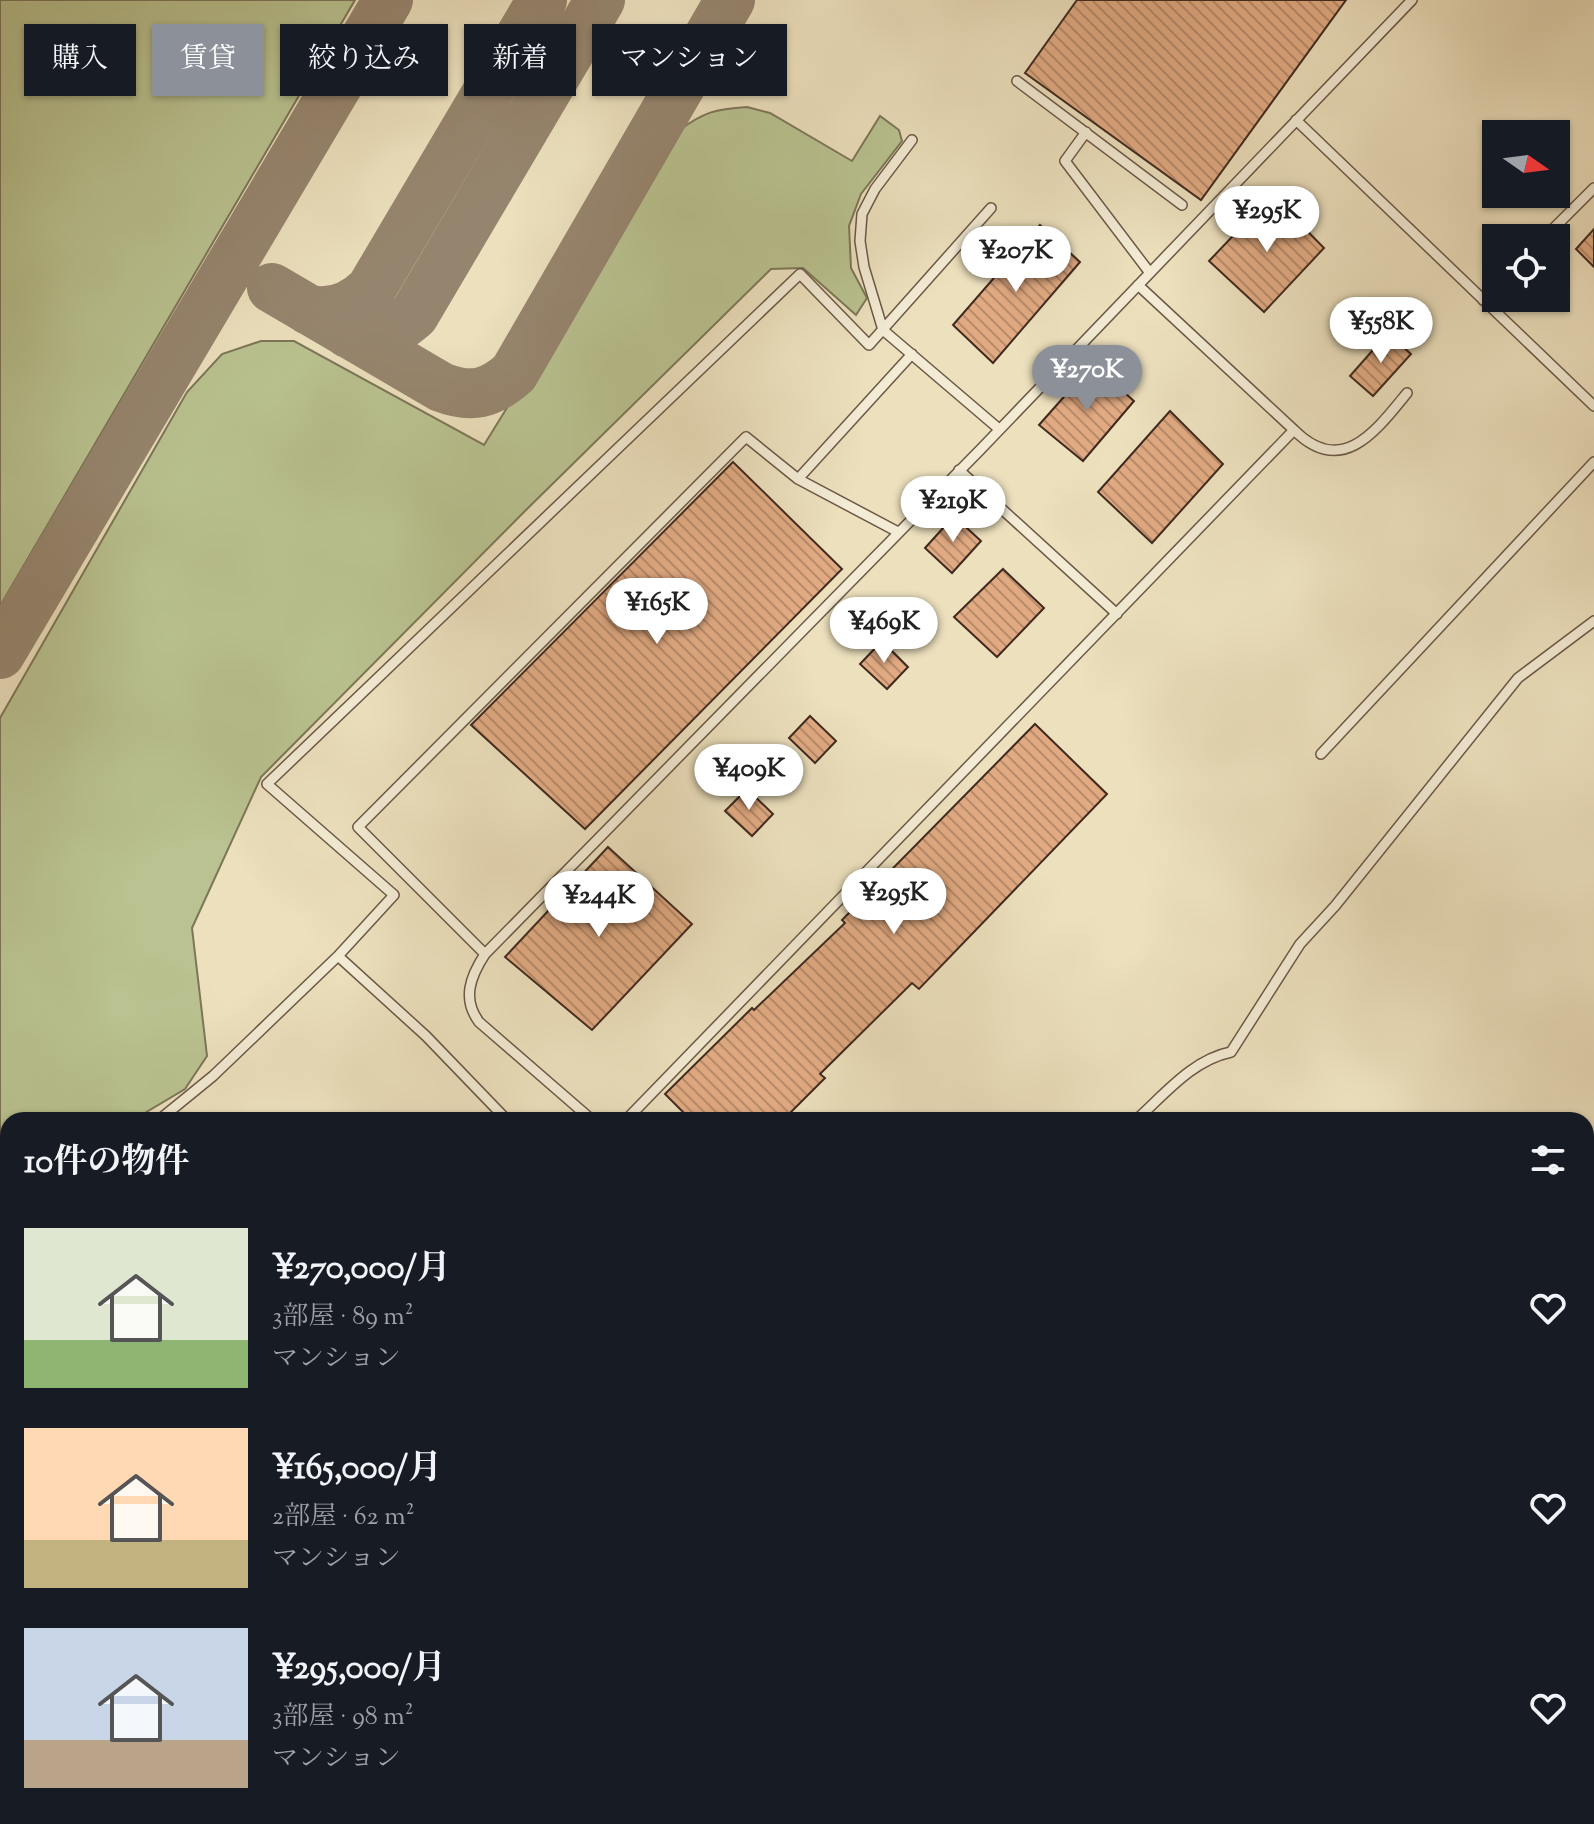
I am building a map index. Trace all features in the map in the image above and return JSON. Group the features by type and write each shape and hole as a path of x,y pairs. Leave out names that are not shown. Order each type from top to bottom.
{"lane":[{"path":"583,1112 479,1022 470,1009 468,995 472,979 485,954 999,429 1412,0"},
{"path":"1017,81 1182,205"},
{"path":"1296,120 1482,299"},
{"path":"1086,132 1065,161 1150,273"},
{"path":"912,140 875,189 862,214 862,254 883,330 999,429"},
{"path":"1558,224 1594,188"},
{"path":"169,1112 213,1076 338,956 394,895 267,784 800,274 869,345 991,208"},
{"path":"1138,285 1308,444 1324,450 1345,449 1363,442 1407,393"},
{"path":"1496,312 1594,406"},
{"path":"798,479 912,354"},
{"path":"634,1112 1294,430"},
{"path":"485,954 358,827 746,437 798,479 898,532"},
{"path":"1321,754 1594,462"},
{"path":"959,470 1117,614"},
{"path":"1145,1112 1194,1067 1216,1055 1231,1052 1300,944 1335,906 1518,678 1594,621"},
{"path":"338,956 426,1036 499,1112"}],"green space":[{"path":"0,0 355,0 341,24 280,24 280,96 299,96 0,606"},
{"path":"747,107 770,113 852,161 880,116 899,130 902,141 861,194 849,226 851,268 867,298 856,315 803,268 771,269 261,777 192,928 207,1056 185,1089 146,1112 0,1112 0,718 187,392 222,354 261,341 294,341 484,445 678,131 710,113"}],"building":[{"path":"1077,0 1346,0 1201,200 1025,73"},
{"path":"1272,195 1324,248 1264,312 1209,261"},
{"path":"1040,225 1080,262 993,363 953,325"},
{"path":"1594,229 1594,267 1576,249"},
{"path":"1388,333 1411,354 1373,396 1350,376"},
{"path":"1093,364 1134,401 1083,461 1039,425"},
{"path":"1170,411 1223,464 1152,543 1098,492"},
{"path":"733,462 842,569 585,829 471,725"},
{"path":"954,516 981,541 952,573 925,548"},
{"path":"1003,569 1044,608 997,657 954,617"},
{"path":"882,641 908,667 887,689 860,664"},
{"path":"810,716 836,741 815,763 789,738"},
{"path":"1035,724 1107,794 919,989 912,983 820,1074 825,1078 791,1112 683,1112 665,1094 752,1008 754,1010 845,923 842,920"},
{"path":"747,789 773,814 752,836 725,811"},
{"path":"608,847 692,924 592,1030 505,957"}],"taxiway":[{"path":"0,654 388,0"},
{"path":"309,310 343,308 371,289 542,0"},
{"path":"348,333 368,336 384,334 414,315 600,0"},
{"path":"272,288 441,387 471,393 497,386 514,373 730,0"}]}
